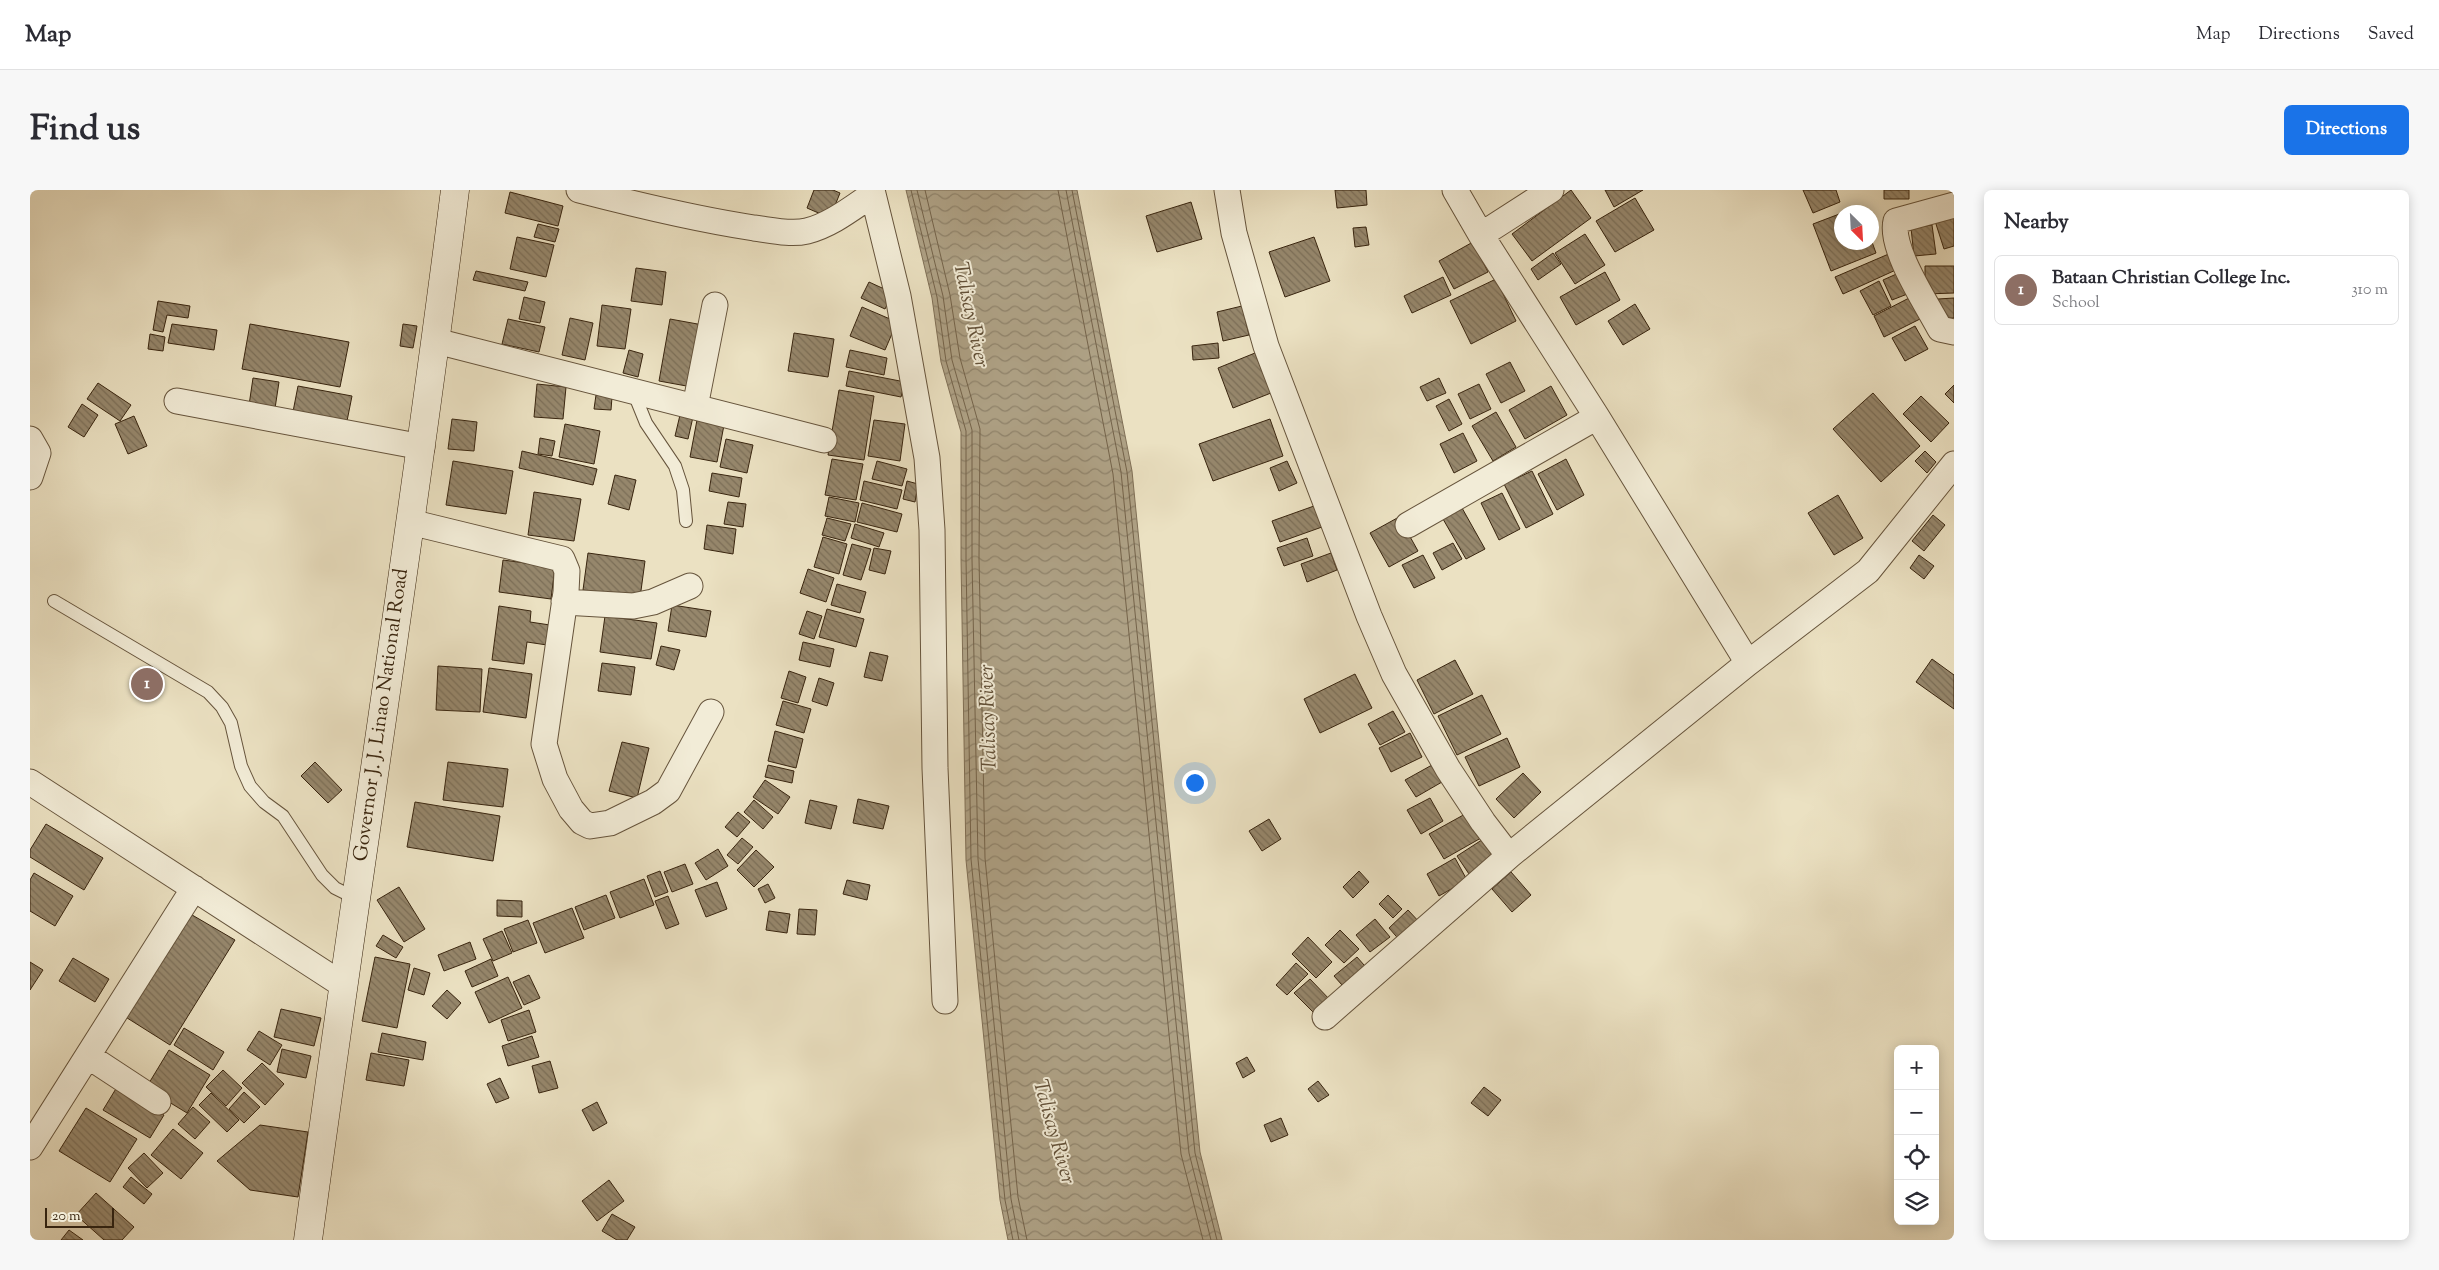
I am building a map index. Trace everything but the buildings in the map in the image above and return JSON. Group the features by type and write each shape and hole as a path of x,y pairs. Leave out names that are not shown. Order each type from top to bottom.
{"main road":[{"name":"Governor J. J. Linao National Road","path":"308,1240 355,898 422,447 455,190"}],"street":[{"path":"578,190 700,219 782,232 804,232 820,227 872,192 898,296 927,458 932,530 935,768 945,1001"},
{"path":"1227,190 1234,233 1266,346 1369,616 1394,674 1448,769 1483,822 1509,856"},
{"path":"1455,190 1481,236 1597,417 1748,663"},
{"path":"1481,236 1550,190"},
{"path":"1954,205 1896,221 1894,229 1900,253 1940,328 1954,332"},
{"path":"695,407 715,304"},
{"path":"436,341 824,440"},
{"path":"177,401 422,447"},
{"path":"1408,526 1597,417"},
{"path":"30,439 38,453 32,474"},
{"path":"1325,1017 1509,856 1748,663 1868,570 1954,464"},
{"path":"410,522 562,559 567,570 564,602 544,744 554,779 582,822 590,826 610,823 653,802 668,791 711,712"},
{"path":"564,602 633,606 653,602 690,586"},
{"path":"33,792 194,888 343,985"},
{"path":"30,1147 194,888"},
{"path":"88,1056 158,1102"}],"lane":[{"path":"633,391 646,423 675,466 683,490 686,521"},
{"path":"54,601 208,692 222,707 231,723 242,766 250,786 264,802 283,816 322,876 335,888 355,898"}],"water":[{"name":"Talisay River","path":"906,190 1077,190 1132,471 1200,1152 1222,1240 1008,1240 1000,1200 966,860 961,432 941,362 932,298"}],"place":[{"name":"Bataan Christian College Inc.","path":"147,684"}]}
